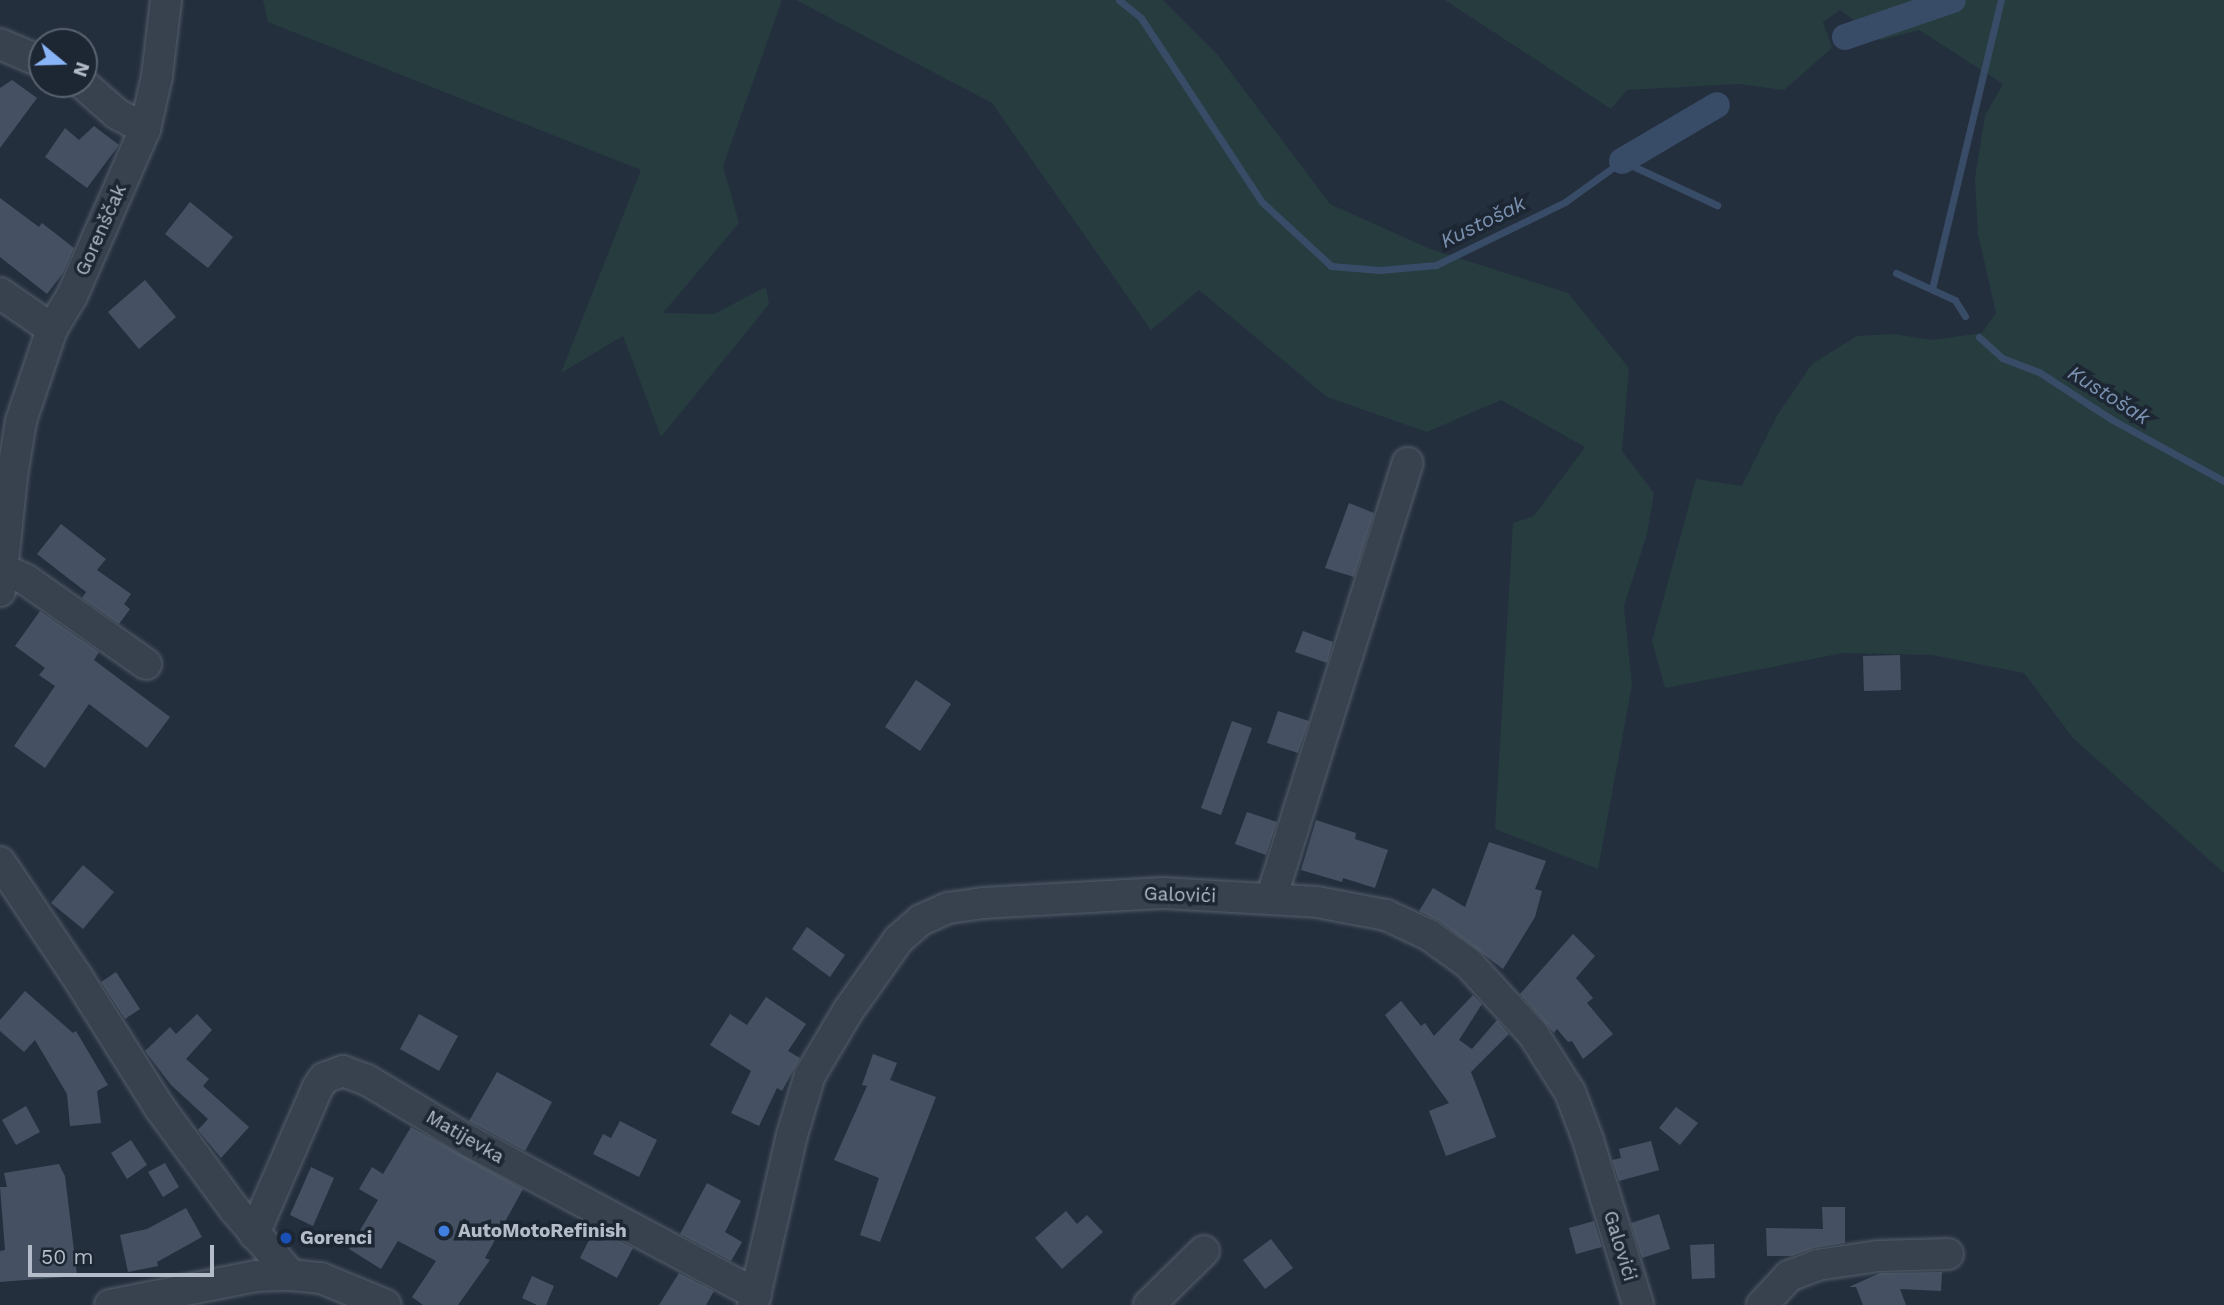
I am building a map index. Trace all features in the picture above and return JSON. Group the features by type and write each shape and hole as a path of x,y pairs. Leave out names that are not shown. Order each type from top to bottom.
{"street":[{"name":"Gorenščak","path":"2,581 18,438 52,329 72,296 145,128 157,76 166,0"},
{"path":"0,44 28,56"},
{"path":"96,98 145,128"},
{"path":"0,293 52,329"},
{"path":"1271,899 1408,463"},
{"path":"2,581 24,579 146,664"},
{"path":"0,862 84,986 159,1107 254,1234 291,1275"},
{"name":"Galovići","path":"754,1299 792,1135 810,1075 886,955 911,928 934,913 983,903 1163,893 1317,902 1399,920 1456,953 1533,1034 1576,1105 1639,1305"},
{"name":"Matijevka","path":"254,1234 318,1087 324,1078 343,1071 367,1080 471,1142 754,1299"},
{"path":"1149,1305 1204,1251"},
{"path":"1762,1305 1789,1276 1817,1265 1879,1256 1948,1254"},
{"path":"110,1305 256,1276 291,1275 341,1285 386,1305"}],"green space":[{"path":"263,0 782,0 723,166 739,223 663,313 714,314 766,287 769,304 661,437 623,336 561,373 641,170 268,22"},
{"path":"796,0 1163,0 1217,54 1330,204 1430,249 1568,293 1629,368 1622,451 1654,493 1647,534 1624,606 1632,685 1598,869 1495,829 1513,523 1534,516 1585,447 1501,400 1427,432 1327,397 1199,290 1151,330 992,103"},
{"path":"1445,0 2224,0 2224,873 2073,738 2024,673 1932,655 1843,653 1665,688 1652,641 1696,479 1742,486 1778,414 1812,364 1857,336 1894,334 1932,340 1982,333 1996,313 1978,234 1975,178 1985,116 2003,84 1919,30 1881,40 1840,10 1823,22 1832,48 1784,90 1739,84 1627,90 1611,109"}],"building":[{"path":"12,80 28,92 28,98 37,98 0,148 0,88"},
{"path":"94,126 119,145 87,188 45,157 65,128 79,140"},
{"path":"0,198 39,227 42,223 74,248 63,273 47,294 0,257"},
{"path":"190,202 233,237 208,268 165,234"},
{"path":"145,280 176,317 139,349 108,312"},
{"path":"1349,503 1374,513 1354,577 1325,568"},
{"path":"61,524 106,559 97,570 131,594 124,604 130,609 119,624 82,598 86,592 37,554"},
{"path":"40,611 99,652 94,660 170,717 147,748 89,704 45,768 14,746 55,686 39,675 45,668 15,646"},
{"path":"1303,631 1333,642 1327,663 1295,652"},
{"path":"1900,655 1901,690 1864,691 1863,656"},
{"path":"916,680 951,704 920,751 885,727"},
{"path":"1278,711 1309,721 1298,753 1267,743"},
{"path":"1232,721 1252,728 1221,815 1201,808"},
{"path":"1247,812 1277,822 1266,855 1235,844"},
{"path":"1316,820 1356,833 1355,839 1388,850 1375,888 1343,878 1342,882 1301,870"},
{"path":"1489,842 1546,861 1535,889 1542,891 1535,917 1503,969 1439,921 1419,911 1433,888 1465,907"},
{"path":"83,865 114,892 83,929 51,903"},
{"path":"807,927 845,955 830,977 792,949"},
{"path":"1573,934 1595,956 1576,978 1593,998 1587,1003 1613,1034 1583,1059 1572,1041 1568,1042 1557,1029 1554,1033 1520,994"},
{"path":"116,972 140,1009 125,1019 101,982"},
{"path":"25,991 73,1033 76,1031 108,1085 97,1091 101,1123 70,1126 67,1094 35,1040 24,1052 0,1031 0,1020"},
{"path":"1473,995 1482,1004 1459,1040 1472,1049 1497,1020 1509,1034 1471,1072 1496,1137 1446,1156 1429,1111 1449,1103 1385,1015 1401,1001 1421,1026 1425,1023 1434,1036"},
{"path":"766,997 806,1024 788,1051 800,1058 782,1091 777,1088 759,1126 731,1113 751,1071 710,1045 730,1014 747,1025"},
{"path":"197,1014 212,1030 186,1059 209,1079 203,1086 249,1127 221,1158 198,1130 208,1119 171,1085 145,1051 170,1027 176,1034"},
{"path":"419,1014 458,1036 439,1071 400,1049"},
{"path":"873,1054 897,1063 890,1080 936,1097 880,1242 860,1235 879,1178 834,1160 867,1086 862,1085"},
{"path":"497,1072 552,1102 525,1151 469,1121"},
{"path":"26,1106 40,1132 16,1145 2,1120"},
{"path":"1676,1107 1698,1123 1680,1145 1659,1128"},
{"path":"620,1121 657,1140 639,1177 593,1154 603,1134 611,1138"},
{"path":"411,1127 523,1189 485,1258 490,1260 458,1305 423,1305 412,1297 436,1261 398,1241 381,1269 349,1249 378,1200 359,1189 372,1167 383,1174"},
{"path":"131,1140 147,1165 127,1179 111,1153"},
{"path":"1651,1141 1659,1170 1619,1181 1612,1160 1621,1158 1619,1149"},
{"path":"165,1163 179,1187 163,1197 148,1172"},
{"path":"59,1164 65,1176 77,1276 0,1282 0,1251 5,1250 0,1187 7,1187 4,1173"},
{"path":"311,1167 334,1178 313,1226 290,1215"},
{"path":"707,1183 741,1201 725,1232 742,1242 731,1261 680,1234"},
{"path":"1822,1207 1845,1207 1845,1243 1814,1248 1792,1256 1767,1256 1766,1228 1823,1229"},
{"path":"186,1208 202,1237 157,1262 158,1266 128,1272 120,1235 147,1229"},
{"path":"1066,1211 1077,1224 1087,1215 1103,1232 1062,1269 1035,1238"},
{"path":"1659,1214 1670,1249 1642,1258 1631,1223"},
{"path":"1594,1221 1602,1247 1576,1254 1569,1228"},
{"path":"595,1228 633,1248 617,1278 580,1258"},
{"path":"1271,1239 1293,1268 1265,1289 1243,1260"},
{"path":"1714,1244 1715,1278 1692,1279 1690,1245"},
{"path":"1942,1272 1941,1291 1900,1289 1906,1305 1863,1305 1856,1287 1849,1287 1880,1273"},
{"path":"679,1273 714,1291 706,1305 659,1305"},
{"path":"532,1276 554,1286 546,1305 537,1305 522,1298"}],"waterway":[{"name":"Kustošak","path":"1119,0 1141,18 1262,202 1331,266 1380,270 1436,265 1565,202 1622,161 1717,205"},
{"path":"1845,37 1953,0"},
{"path":"1932,289 2001,0"},
{"path":"1622,161 1717,105"},
{"name":"Kustošak","path":"1896,273 1955,300 1965,316"},
{"name":"Kustošak","path":"1979,337 2002,358 2039,372 2111,419 2224,481"}],"place":[{"name":"AutoMotoRefinish","path":"444,1231"},
{"name":"Gorenci","path":"286,1238"}]}
